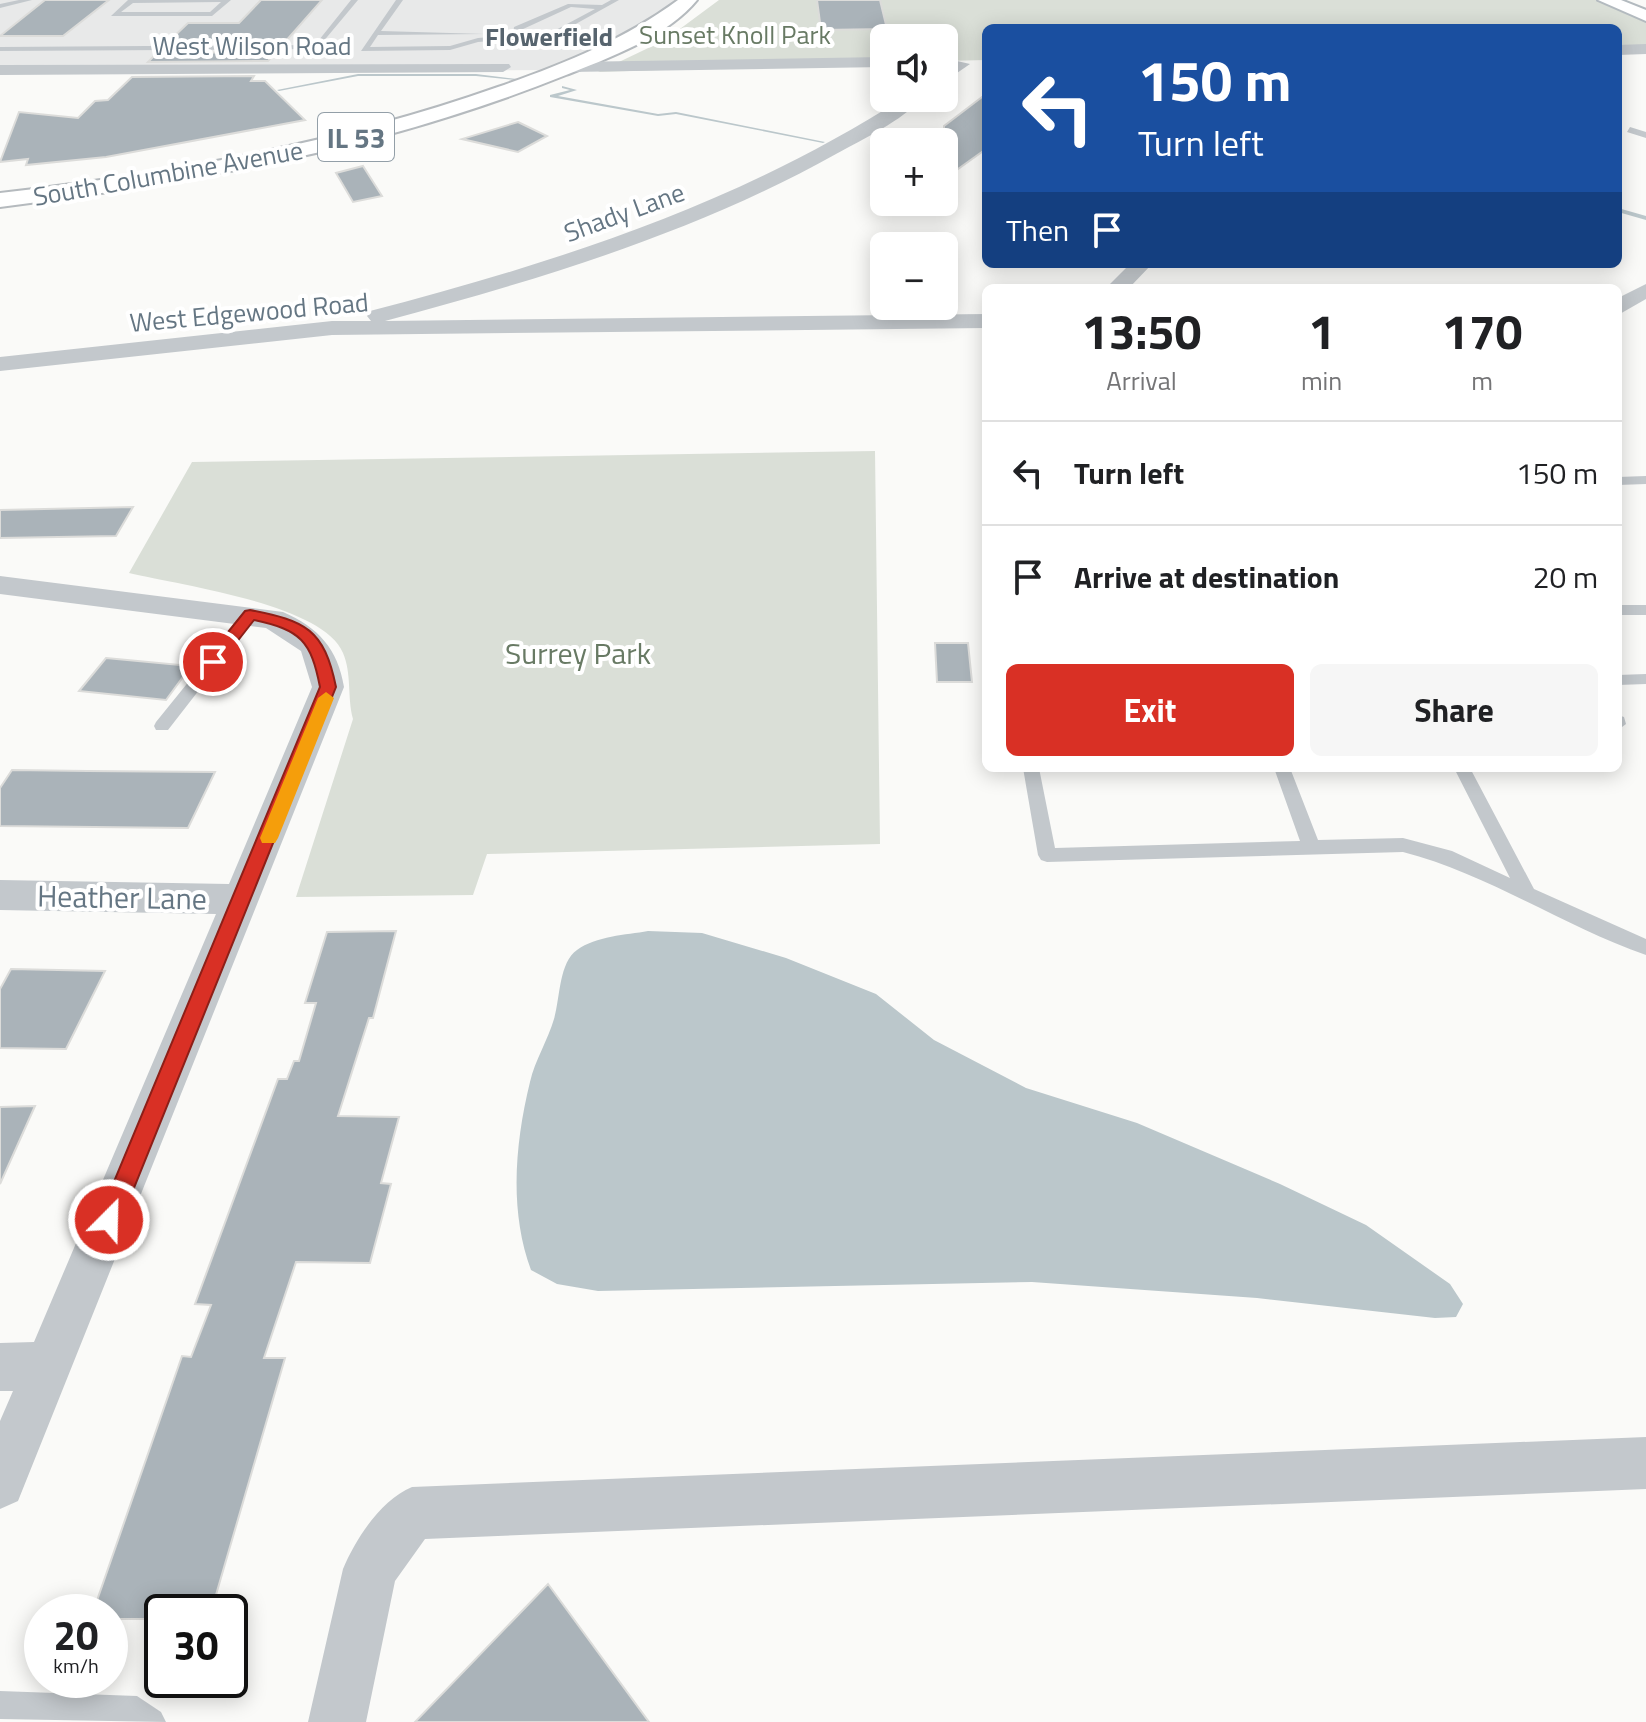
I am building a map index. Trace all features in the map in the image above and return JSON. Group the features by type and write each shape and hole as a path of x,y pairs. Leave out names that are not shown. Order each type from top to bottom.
{"main road":[{"name":"South Columbine Avenue","path":"0,200 175,176 308,149 460,107 569,67 637,35 689,0"},
{"path":"1606,0 1646,16"}],"street":[{"path":"1622,50 1646,49"},
{"path":"569,67 870,62"},
{"name":"West Wilson Road","path":"0,70 503,67"},
{"name":"Shady Lane","path":"332,328 442,299 609,248 798,170 847,145 894,112"},
{"path":"1121,284 1138,268"},
{"path":"1622,305 1646,290"},
{"name":"West Edgewood Road","path":"0,364 332,328 982,321"},
{"path":"0,585 250,615 299,629 322,654 328,687 0,1483"},
{"name":"Heather Lane","path":"0,895 243,899"},
{"path":"0,1367 48,1366"},
{"path":"337,1722 370,1569 412,1513 1646,1463"}],"lane":[{"path":"0,6 29,0"},
{"path":"228,0 212,14 114,14 131,1 228,0"},
{"path":"0,49 317,47 355,0"},
{"path":"400,0 364,49 450,48 493,39 554,34 616,0"},
{"path":"516,37 517,29 570,5 605,7"},
{"path":"376,33 476,34 493,39"},
{"path":"1630,130 1646,135"},
{"path":"1622,481 1646,480"},
{"path":"1622,610 1646,610"},
{"path":"162,726 250,615"},
{"path":"1622,680 1646,679"},
{"path":"1032,772 1047,855 1403,845 1424,849 1646,947"},
{"path":"1284,772 1312,848"},
{"path":"1464,772 1527,894"},
{"path":"0,1705 137,1710 151,1722"}],"shaded area":[{"path":"0,0 680,0 619,39 552,70 0,72"},
{"path":"648,931 702,933 786,958 876,994 934,1040 1026,1088 1137,1123 1280,1184 1366,1225 1450,1284 1463,1304 1456,1317 1435,1318 1257,1298 1032,1282 598,1291 557,1284 531,1270 519,1224 518,1153 530,1082 554,1019 563,972 571,956 593,942"}],"green space":[{"name":"Sunset Knoll Park","path":"719,0 1597,0 1646,20 1646,45 1622,46 1622,24 982,24 982,60 958,61 958,24 870,24 870,63 598,72 665,40"},
{"name":"Surrey Park","path":"875,451 880,844 487,854 473,895 296,897 353,719 348,669 343,653 330,636 280,609 129,573 192,462"}],"building":[{"path":"45,0 109,0 63,36 0,36"},
{"path":"261,0 322,0 285,42 167,43 188,23 239,23"},
{"path":"817,0 880,0 886,24 870,24 870,29 821,30"},
{"path":"276,52 268,61 148,62 157,53"},
{"path":"254,76 251,81 265,81 305,120 106,157 26,165 28,159 0,162 19,112 78,118 95,101 108,100 132,77"},
{"path":"982,97 982,152 958,169 958,128 944,128"},
{"path":"518,122 547,136 518,152 462,139"},
{"path":"363,166 382,196 353,202 336,173"},
{"path":"133,507 116,536 0,538 0,510"},
{"path":"935,643 968,643 972,682 937,682"},
{"path":"106,658 191,666 166,700 79,691"},
{"path":"12,770 215,772 188,828 0,826 0,788"},
{"path":"396,931 373,1018 369,1018 338,1116 399,1117 381,1183 391,1184 370,1263 296,1262 264,1358 285,1358 216,1594 144,1594 144,1619 128,1619 128,1594 99,1594 182,1356 191,1357 211,1305 195,1304 278,1079 287,1079 294,1061 299,1061 316,1003 305,1003 327,932"},
{"path":"11,969 105,971 66,1049 0,1048 0,989"},
{"path":"35,1106 0,1184 0,1107"},
{"path":"548,1584 649,1722 415,1722"}],"waterway":[{"path":"279,90 358,75 476,75 515,79"},
{"path":"564,87 575,90 552,96 658,115 676,113 823,142"},
{"path":"1622,211 1646,218"}],"slow traffic":[{"path":"269,838 326,698"}],"district":[{"name":"Flowerfield","path":"549,36"}],"route":[{"path":"109,1220 325,702 328,687 322,654 311,640 299,629 272,619 250,615 213,662"}]}
